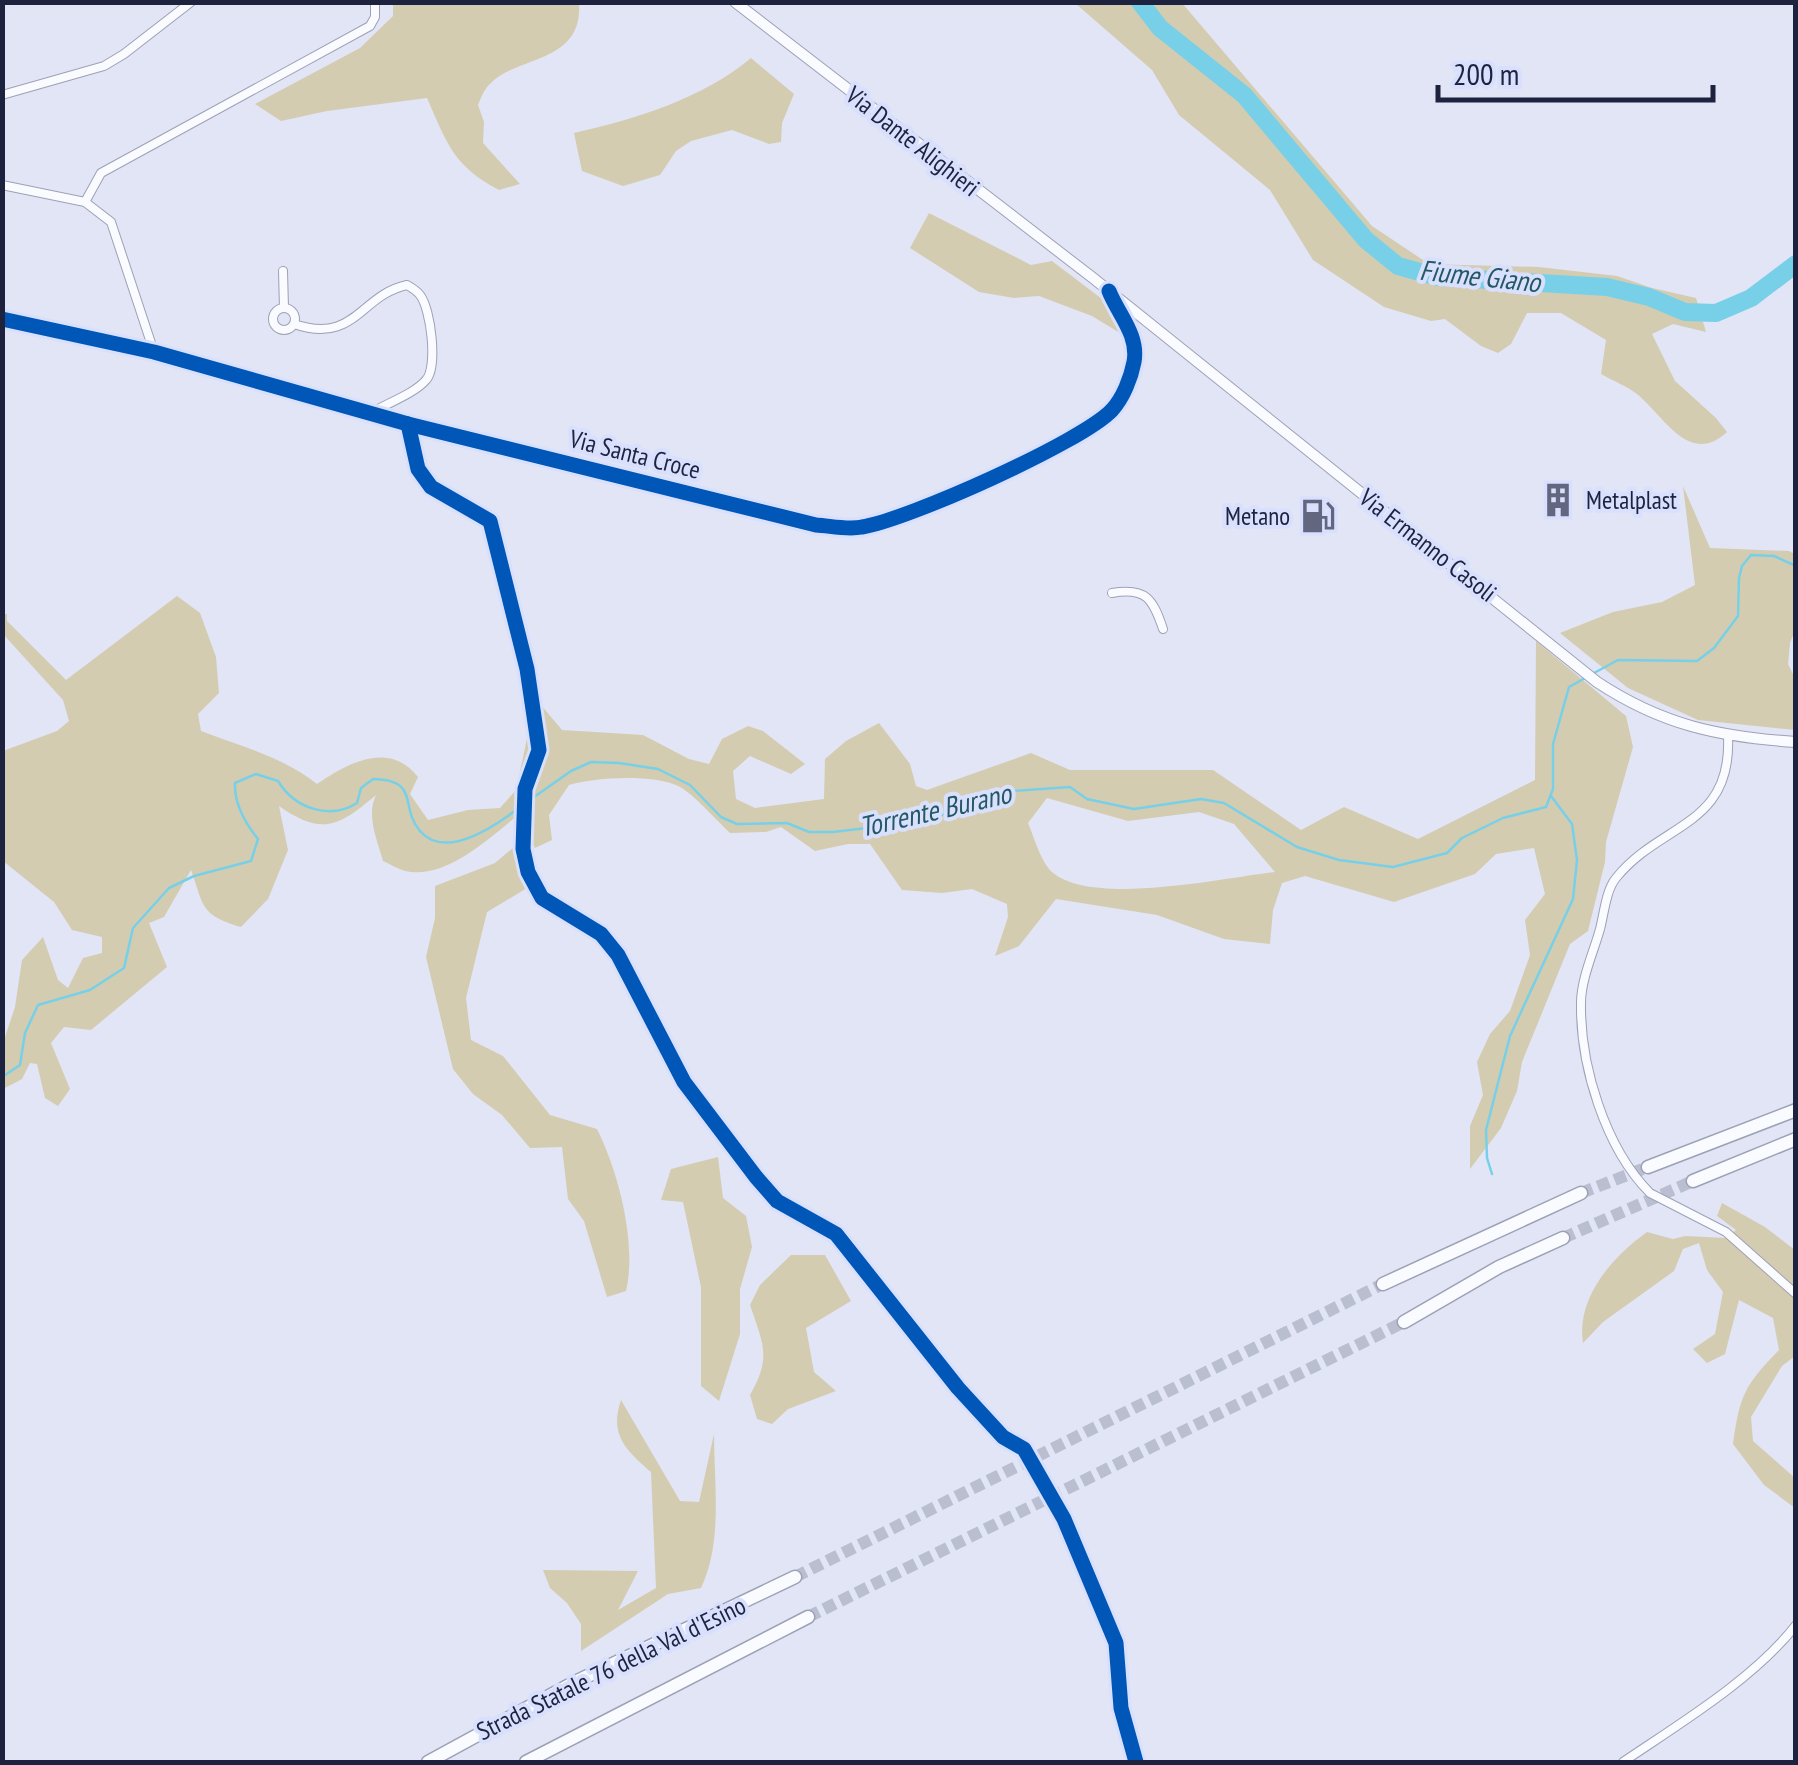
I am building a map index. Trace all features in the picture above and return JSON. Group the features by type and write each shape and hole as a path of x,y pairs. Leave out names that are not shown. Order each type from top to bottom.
{"highway":[{"path":"1648,1167 1796,1110"},
{"path":"1693,1181 1796,1139"},
{"path":"1383,1284 1581,1193"},
{"path":"1404,1322 1499,1268 1563,1238"},
{"name":"Strada Statale 76 della Val d'Esino","path":"428,1762 573,1683 795,1578"},
{"name":"Strada Statale 76 della Val d'Esino","path":"526,1762 808,1617"}],"main road":[{"name":"Via Dante Alighieri","path":"735,2 1093,278"},
{"name":"Via Ermanno Casoli","path":"1093,278 1624,701 1702,731 1796,742"}],"street":[{"path":"2,95 104,66 190,2"},
{"path":"85,202 101,173 370,26 376,2"},
{"path":"2,185 85,202 111,222 154,352"},
{"path":"283,271 284,308"},
{"path":"294,324 332,328 352,322 379,297 397,287 407,286 418,292 432,338 432,373 423,385 371,413"},
{"name":"Via Santa Croce","path":"2,319 154,352 408,424 816,526 858,528 956,492 1068,440 1114,409 1135,358 1130,330 1109,291"},
{"path":"284,308 293,313 294,324"},
{"path":"284,308 273,316 275,327 286,330 294,324"},
{"path":"138,348 150,336"},
{"path":"408,424 418,468 431,486 490,521 527,669 539,750 525,789 523,849 528,872 542,898 601,934 618,955 684,1082 756,1177 777,1201 836,1234 958,1388 1003,1437 1024,1449 1064,1519 1116,1643 1121,1708 1136,1762"},
{"path":"1112,592 1129,590 1148,598 1164,629"},
{"path":"1728,737 1729,759 1722,784 1697,818 1644,852 1613,880 1580,1000 1590,1080 1617,1149 1640,1183 1650,1193 1726,1232 1796,1294"},
{"path":"1622,1762 1706,1706 1784,1640 1796,1625"}],"shaded area":[{"path":"393,3 579,3 571,37 546,56 502,75 486,88 478,105 484,122 483,143 520,184 499,190 471,172 446,141 427,98 281,121 255,104 360,48 393,16"},
{"path":"1075,3 1182,3 1372,226 1429,264 1539,267 1617,276 1696,298 1706,332 1673,324 1652,334 1675,381 1727,432 1701,444 1678,434 1637,394 1601,374 1606,340 1561,313 1527,313 1511,344 1498,353 1481,346 1445,319 1431,321 1384,307 1313,260 1270,190 1179,115 1152,70"},
{"path":"751,58 794,94 782,123 781,142 769,144 732,130 691,141 676,151 660,175 623,186 582,171 574,133 667,106 711,85"},
{"path":"929,213 1031,265 1052,261 1131,321 1120,333 1092,316 1039,296 1014,298 979,292 910,248"},
{"path":"1683,486 1710,548 1795,554 1795,630 1788,664 1795,678 1795,730 1698,720 1628,688 1560,633 1613,612 1662,602 1695,585"},
{"path":"177,596 200,613 216,657 219,693 198,714 201,731 276,759 317,784 355,763 381,757 394,760 418,777 410,794 428,820 468,810 500,808 516,790 531,720 541,705 562,730 643,735 689,759 709,764 722,739 748,726 763,731 805,764 791,774 750,756 733,771 736,799 755,808 824,799 825,759 846,741 879,723 910,764 916,786 927,790 1031,753 1070,770 1213,770 1301,830 1344,807 1418,839 1535,780 1536,641 1626,716 1633,747 1606,842 1588,931 1570,944 1522,1062 1517,1091 1501,1128 1470,1169 1470,1126 1483,1095 1477,1062 1490,1034 1510,1011 1530,955 1525,920 1545,894 1534,848 1496,854 1475,874 1394,902 1305,876 1282,883 1273,910 1270,944 1224,939 1157,915 1056,899 1019,946 995,956 1008,917 1007,904 972,889 942,893 902,890 870,844 815,851 781,827 766,832 730,833 678,786 639,778 569,785 549,815 552,840 535,848 517,816 465,856 420,872 405,871 383,861 372,819 376,795 351,814 329,824 307,821 279,806 288,850 268,899 241,927 205,908 191,870 164,917 149,923 167,967 91,1030 64,1027 51,1043 70,1089 58,1106 45,1098 37,1064 30,1063 22,1079 3,1089 3,1043 15,1007 22,960 43,937 58,980 68,988 83,958 102,953 102,937 72,930 54,902 3,861 3,751 57,731 69,721 63,700 3,634 3,614 66,680","holes":["1047,798 1128,821 1199,812 1234,824 1275,872 1159,887 1096,888 1052,872 1028,823"]},
{"path":"514,847 527,888 487,912 466,998 471,1040 503,1056 550,1115 597,1129 619,1187 629,1252 626,1291 607,1297 584,1221 568,1199 562,1147 530,1148 502,1115 473,1094 453,1069 426,957 435,918 435,886 495,863"},
{"path":"718,1157 723,1198 746,1216 752,1247 740,1289 740,1334 719,1401 701,1386 701,1287 683,1202 661,1200 671,1169"},
{"path":"1722,1203 1765,1227 1795,1250 1795,1356 1782,1366 1751,1417 1753,1441 1795,1478 1795,1508 1764,1485 1733,1444 1746,1392 1779,1350 1773,1318 1739,1300 1725,1354 1707,1363 1693,1349 1715,1334 1723,1292 1707,1270 1699,1243 1683,1249 1674,1271 1603,1322 1583,1343 1582,1326 1591,1295 1621,1254 1647,1232 1673,1239 1726,1238 1736,1230 1717,1216"},
{"path":"791,1255 825,1255 851,1301 806,1328 814,1372 836,1391 788,1409 772,1424 757,1419 750,1395 761,1370 763,1350 750,1305 760,1285"},
{"path":"621,1400 680,1501 699,1502 714,1434 716,1512 712,1552 701,1588 668,1594 581,1651 581,1624 567,1603 550,1588 543,1570 638,1571 618,1610 656,1588 651,1472 622,1441 617,1423"}],"waterway":[{"name":"Fiume Giano","path":"1140,2 1160,28 1244,95 1366,240 1398,266 1438,277 1607,287 1649,297 1685,312 1716,313 1751,298 1796,264"},
{"name":"Torrente Burano","path":"1594,673 1618,660 1697,661 1714,648 1738,616 1739,578 1751,555 1774,556 1796,566"},
{"name":"Torrente Burano","path":"527,802 591,762 619,763 658,769 690,785 721,817 737,824 787,823 809,832 833,832 917,822 1012,791 1070,787 1087,799 1134,809 1201,799 1224,803 1297,847 1339,860 1393,867 1447,853 1462,838 1503,818 1546,807 1553,789 1553,744 1569,687 1587,677"},
{"name":"Torrente Burano","path":"2,1077 20,1065 25,1033 38,1005 90,990 124,968 133,928 169,888 194,876 251,861 258,839 241,813 235,783 256,774 278,781 303,805 336,811 357,803 361,788 373,779 388,781 398,784 407,796 420,831 443,842 472,837 520,807"},
{"path":"1492,1174 1486,1130 1510,1036 1573,899 1577,860 1572,824 1551,796"}],"tunnel":[{"path":"1581,1193 1648,1167"},
{"path":"1563,1238 1693,1181"},
{"path":"795,1577 1383,1284"},
{"path":"808,1617 1404,1322"}],"cycle path":[{"path":"2,319 154,352 408,424 816,525 851,528 916,510 993,478 1067,441 1112,410 1129,381 1135,352 1131,334 1109,291"},
{"path":"408,424 418,469 431,487 490,521 527,669 539,750 525,789 523,849 528,872 542,898 601,934 618,955 684,1082 756,1177 777,1201 836,1234 958,1388 1003,1437 1024,1449 1064,1519 1116,1643 1121,1708 1136,1762"}],"place":[{"name":"Metalplast","path":"1558,500"},
{"name":"Metano","path":"1318,516"}]}
